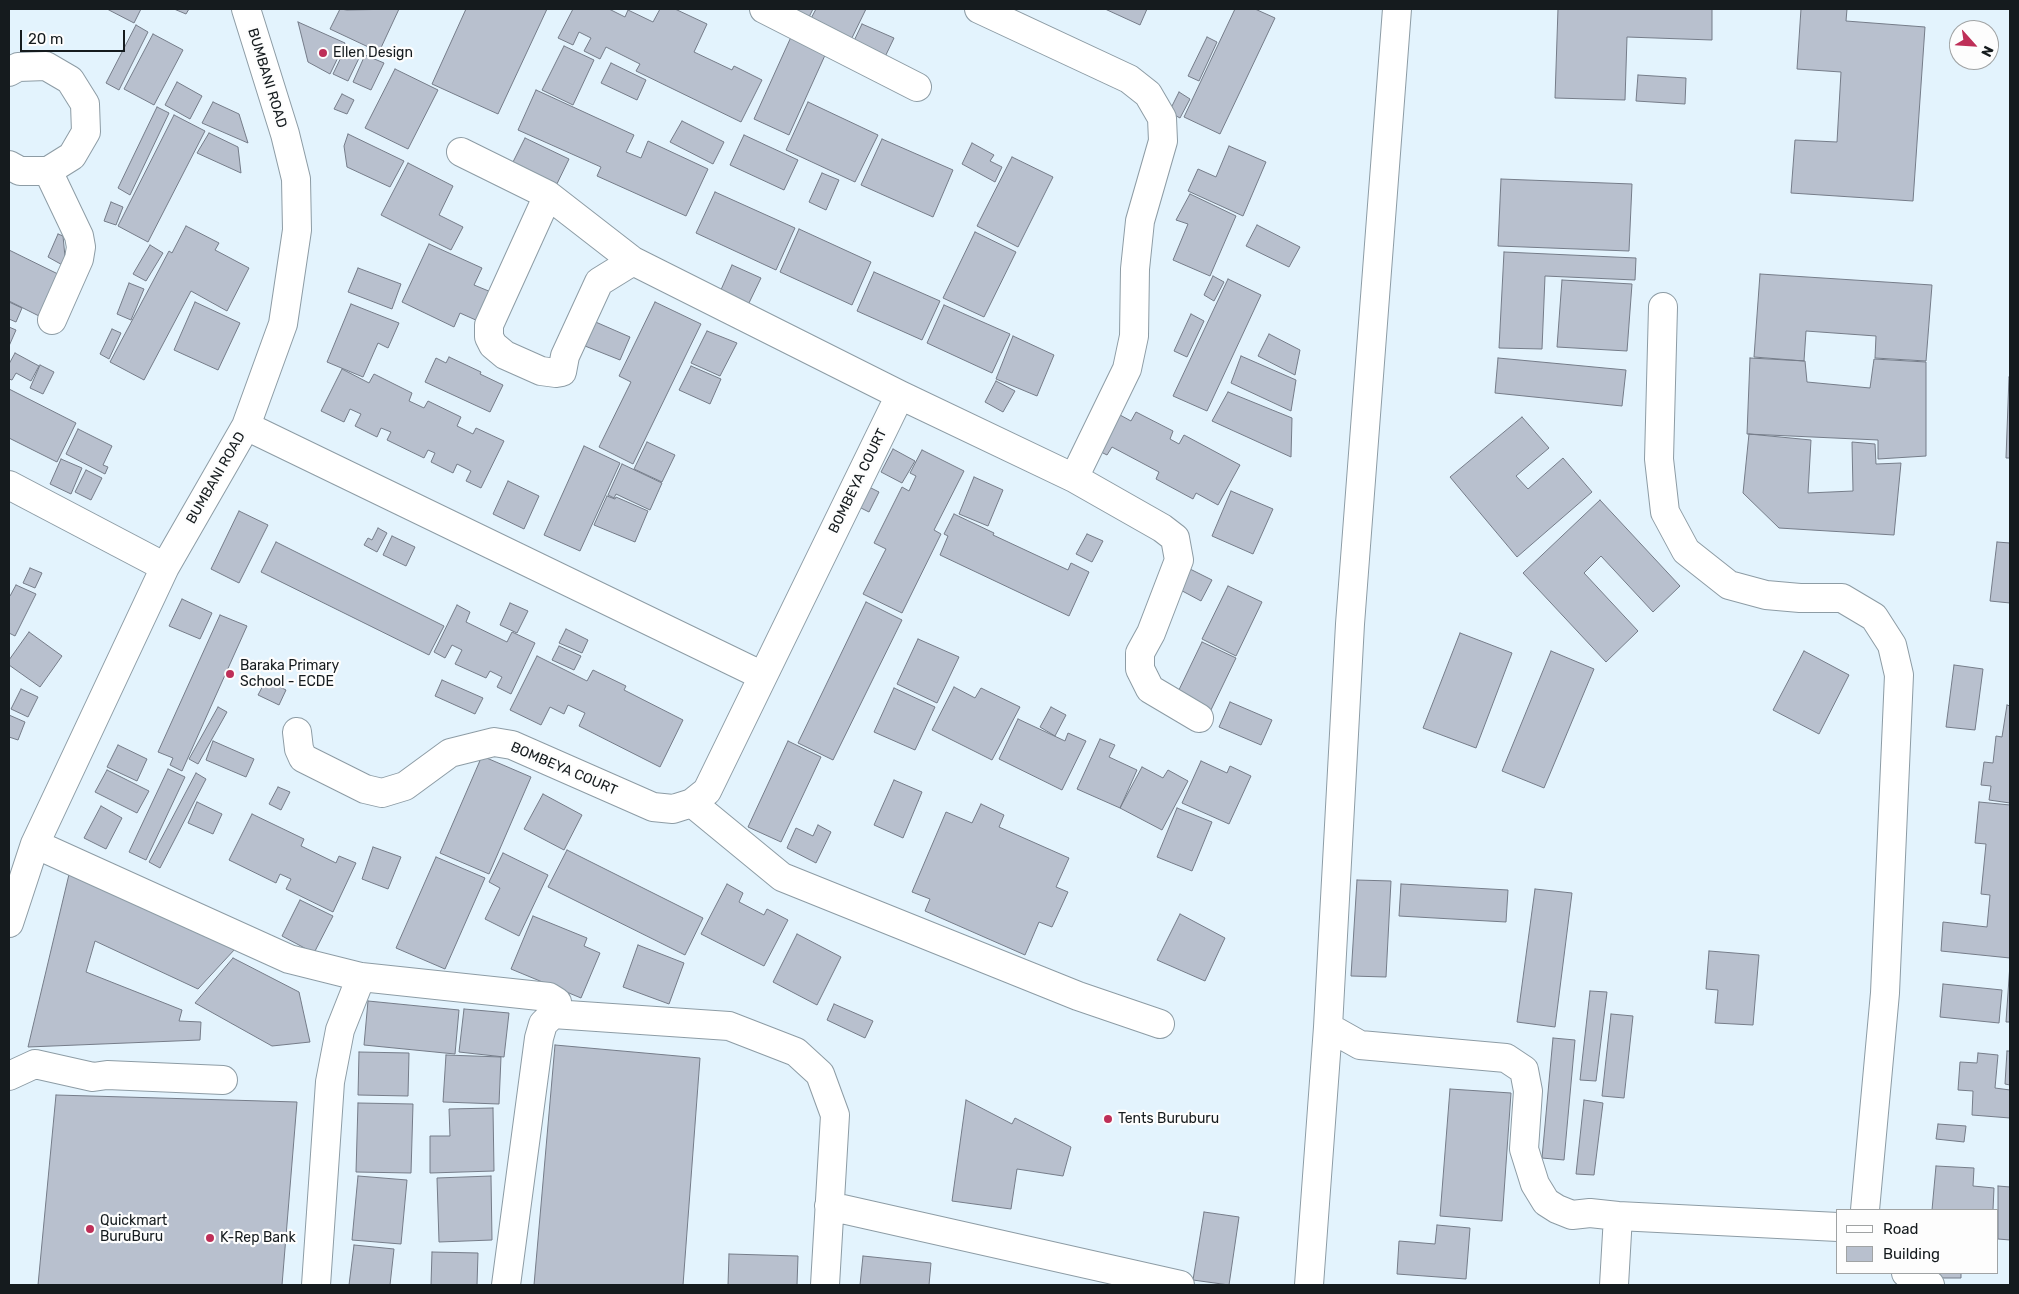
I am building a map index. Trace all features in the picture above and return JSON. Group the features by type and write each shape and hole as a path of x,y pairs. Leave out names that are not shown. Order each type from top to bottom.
{"street":[{"name":"BUMBANI ROAD","path":"9,923 35,844 165,567 246,426 283,324 297,230 296,179 285,134 246,9"},
{"path":"764,9 917,86"},
{"path":"979,9 1129,79 1148,94 1162,118 1163,141 1140,221 1135,269 1134,336 1127,370 1074,478"},
{"path":"1309,1285 1328,1028 1350,624 1397,9"},
{"path":"9,72 18,67 46,66 70,80 85,104 86,132 72,156 48,171 20,171 9,165"},
{"path":"461,152 548,195 633,262 1074,478 1162,528 1175,538 1179,560 1151,632 1140,652 1140,669 1150,689 1199,718"},
{"path":"48,171 79,236 81,247 79,259 52,320"},
{"path":"548,195 489,325 489,337 493,345 504,355 540,371 556,374 562,372 565,356 600,282 633,262"},
{"path":"1663,307 1659,459 1665,512 1686,551 1729,585 1766,595 1800,598 1842,598 1850,602 1874,617 1892,645 1899,675 1885,993 1865,1209"},
{"name":"BOMBEYA COURT","path":"297,732 299,749 303,758 365,789 382,793 405,786 450,753 494,742 512,745 653,807 673,809 692,803 706,791 900,394"},
{"path":"246,426 763,676"},
{"path":"9,485 165,567"},
{"path":"692,803 782,877 1078,996 1160,1024"},
{"path":"35,844 289,959 361,977 549,998 557,1002 553,1014 543,1024 539,1038 506,1285"},
{"path":"316,1285 330,1082 340,1030 361,977"},
{"path":"553,1014 729,1026 796,1052 820,1074 835,1115 825,1285"},
{"path":"1328,1028 1360,1045 1506,1058 1524,1070 1528,1091 1524,1149 1535,1184 1546,1202 1572,1215 1590,1213 1836,1227"},
{"path":"1325,1064 1360,1045"},
{"path":"9,1076 35,1064 93,1077 107,1075 223,1080"},
{"path":"829,1206 1180,1285"},
{"path":"1614,1285 1618,1216"},
{"path":"1908,1274 1930,1285"}],"building":[{"path":"107,9 141,9 134,23"},
{"path":"174,9 189,9 186,14"},
{"path":"340,9 399,9 379,52 330,29"},
{"path":"466,9 547,9 498,114 432,84"},
{"path":"573,9 609,9 625,17 628,10 653,22 660,9 675,9 707,24 694,52 732,70 734,66 762,80 741,122 636,71 640,64 606,47 600,59 584,51 591,38 579,32 573,45 558,38"},
{"path":"793,9 813,9 809,17"},
{"path":"816,9 866,9 848,46 807,26"},
{"path":"1105,9 1147,9 1140,25"},
{"path":"1235,9 1255,9 1275,18 1220,134 1184,117"},
{"path":"1558,9 1712,9 1712,40 1627,37 1625,100 1555,98"},
{"path":"1801,9 1847,9 1846,21 1925,27 1913,201 1791,193 1795,140 1837,142 1841,72 1797,69"},
{"name":"Ellen Design","path":"298,22 345,43 330,74 308,62"},
{"path":"862,24 894,38 884,59 852,45"},
{"path":"136,25 148,32 119,90 106,83"},
{"path":"153,34 183,50 154,105 124,89"},
{"path":"791,37 826,53 789,135 754,119"},
{"path":"1207,37 1217,42 1199,81 1188,76"},
{"path":"564,46 594,60 573,105 542,90"},
{"path":"346,47 361,54 348,81 333,74"},
{"path":"365,55 384,63 371,90 353,82"},
{"path":"611,63 646,80 637,100 601,83"},
{"path":"395,69 438,90 408,149 365,128"},
{"path":"1638,75 1686,78 1685,104 1636,101"},
{"path":"177,82 202,96 190,119 165,105"},
{"path":"536,90 634,135 626,152 641,158 648,141 708,169 686,216 597,176 601,167 518,130"},
{"path":"1179,92 1190,99 1180,118 1169,112"},
{"path":"342,94 354,100 347,114 334,109"},
{"path":"213,102 239,114 248,143 202,123"},
{"path":"808,102 878,135 855,182 786,150"},
{"path":"157,107 169,113 130,195 118,188"},
{"path":"174,115 205,131 148,242 118,226"},
{"path":"682,121 724,142 713,164 670,142"},
{"path":"209,133 238,147 241,173 197,153"},
{"path":"348,134 404,161 390,187 347,167 344,146"},
{"path":"744,135 798,160 784,190 730,165"},
{"path":"525,138 569,159 553,192 508,172"},
{"path":"882,139 953,170 933,217 861,185"},
{"path":"972,143 994,155 990,161 1002,167 995,182 962,164"},
{"path":"1229,146 1266,162 1243,216 1188,191 1198,169 1216,177"},
{"path":"1012,157 1053,177 1018,247 977,226"},
{"path":"408,163 453,186 439,215 463,227 451,250 381,215"},
{"path":"822,173 839,180 826,210 809,202"},
{"path":"1501,179 1632,184 1629,251 1498,246"},
{"path":"715,192 795,228 776,270 696,233"},
{"path":"1190,194 1236,216 1210,276 1173,260 1188,224 1176,220"},
{"path":"111,202 123,207 116,225 104,221"},
{"path":"1257,225 1300,247 1289,267 1246,246"},
{"path":"186,226 219,243 215,250 249,268 227,311 191,291 144,380 110,362 169,251 172,253"},
{"path":"799,229 871,262 852,305 780,272"},
{"path":"975,232 1016,252 984,317 943,298"},
{"path":"58,234 63,236 66,267 48,257"},
{"path":"429,244 482,268 474,285 491,292 478,321 460,313 454,327 402,302"},
{"path":"150,245 163,253 146,281 133,274"},
{"path":"9,250 62,276 41,317 9,301"},
{"path":"1504,252 1636,258 1635,280 1545,276 1542,349 1499,348"},
{"path":"732,265 761,278 748,305 720,292"},
{"path":"358,268 401,284 392,309 348,292"},
{"path":"874,272 940,301 922,340 857,311"},
{"path":"1760,274 1932,285 1926,361 1875,358 1876,336 1806,331 1804,361 1754,357"},
{"path":"1213,276 1224,282 1214,301 1204,295"},
{"path":"1228,279 1261,295 1207,411 1173,396"},
{"path":"1562,280 1632,284 1627,351 1557,347"},
{"path":"129,283 144,289 131,320 117,314"},
{"path":"9,302 22,308 16,322 9,319"},
{"path":"195,302 240,323 218,370 174,350"},
{"path":"655,302 701,324 633,464 599,447 631,382 619,376"},
{"path":"351,304 399,323 388,348 378,343 363,377 327,362"},
{"path":"944,305 1010,334 992,373 927,343"},
{"path":"1191,314 1204,321 1187,357 1174,351"},
{"path":"591,320 630,337 620,360 580,344"},
{"path":"9,327 16,330 9,346"},
{"path":"112,329 121,333 109,359 100,354"},
{"path":"707,331 737,343 720,376 691,363"},
{"path":"1269,334 1300,350 1295,375 1258,356"},
{"path":"1013,336 1054,355 1037,396 996,379"},
{"path":"15,353 39,366 31,381 16,373 12,380 9,379 9,364"},
{"path":"1241,356 1296,380 1291,411 1231,383"},
{"path":"449,357 503,385 490,412 425,382 436,358 446,363"},
{"path":"1498,358 1626,370 1622,406 1495,393"},
{"path":"1750,358 1805,361 1807,382 1870,388 1874,359 1926,362 1926,456 1878,459 1878,440 1747,434"},
{"path":"40,365 54,372 43,394 30,388"},
{"path":"691,366 721,379 710,404 679,390"},
{"path":"342,369 369,383 374,374 412,393 409,401 424,408 428,401 461,417 457,426 473,434 476,428 504,441 481,488 466,481 471,471 457,464 453,473 431,462 435,453 428,450 424,458 387,440 391,432 381,428 377,437 355,426 361,414 350,409 344,422 321,411"},
{"path":"2009,377 2010,458 2006,458"},
{"path":"996,381 1015,391 1003,412 985,402"},
{"path":"9,389 76,423 57,462 9,438"},
{"path":"1228,392 1292,418 1291,457 1212,421"},
{"path":"1109,409 1131,421 1136,412 1173,431 1170,439 1179,444 1184,435 1240,465 1218,505 1196,493 1193,499 1156,479 1159,472 1112,447 1107,455 1089,446"},
{"path":"1522,417 1549,448 1516,476 1528,489 1563,458 1592,492 1517,557 1450,477"},
{"path":"78,429 112,446 103,465 108,467 105,474 66,454"},
{"path":"1749,434 1811,440 1808,493 1853,491 1852,442 1875,444 1876,464 1901,463 1894,535 1779,528 1743,493"},
{"path":"647,442 675,455 662,482 634,469"},
{"path":"584,446 620,463 580,551 544,535"},
{"path":"893,449 915,461 902,483 881,472"},
{"path":"922,450 964,471 934,530 941,534 902,613 863,594 886,549 874,543 902,487 909,491 916,476 910,473"},
{"path":"61,459 82,468 71,494 50,484"},
{"path":"622,464 662,483 650,510 616,494 614,498 608,495"},
{"path":"86,470 102,478 91,500 75,492"},
{"path":"974,477 1003,490 988,526 959,514"},
{"path":"508,481 539,496 524,529 493,514"},
{"path":"863,484 879,492 869,512 853,504"},
{"path":"1231,491 1273,509 1253,554 1212,536"},
{"path":"607,496 615,499 616,497 648,511 635,542 594,525"},
{"path":"1600,500 1680,586 1653,612 1601,556 1584,573 1638,631 1606,662 1523,573"},
{"path":"239,511 268,525 239,583 211,569"},
{"path":"954,514 994,533 993,535 1068,570 1071,563 1089,572 1069,616 940,555 948,536 944,534"},
{"path":"378,528 387,533 377,552 364,545 368,538 372,540"},
{"path":"1087,534 1103,541 1092,562 1076,554"},
{"path":"392,536 415,547 406,566 383,555"},
{"path":"276,542 444,626 429,655 261,572"},
{"path":"1997,542 2010,543 2010,603 1990,601"},
{"path":"1184,566 1212,580 1201,601 1173,586"},
{"path":"30,568 42,573 35,588 23,583"},
{"path":"16,585 36,594 15,636 9,633 9,595"},
{"path":"1228,586 1262,602 1236,656 1202,639"},
{"path":"182,599 212,613 200,639 169,626"},
{"path":"866,602 902,620 833,760 798,743"},
{"path":"510,603 528,611 517,633 500,625"},
{"path":"457,605 470,612 466,622 507,642 512,632 535,643 511,694 497,687 502,677 490,671 486,678 455,664 462,650 452,645 445,658 434,652"},
{"path":"220,615 247,626 182,771 170,765 173,758 158,752"},
{"path":"566,629 588,640 582,653 559,643"},
{"path":"29,632 62,656 40,687 9,665 9,660"},
{"path":"1460,633 1512,653 1476,748 1423,728"},
{"path":"918,639 959,657 937,703 897,684"},
{"path":"1202,642 1236,658 1210,712 1176,696"},
{"path":"559,646 581,656 574,670 552,660"},
{"path":"1551,651 1594,669 1544,788 1502,771"},
{"path":"1804,651 1849,675 1819,734 1773,710"},
{"path":"537,656 587,681 593,670 626,686 624,690 683,720 660,767 579,726 585,713 568,705 564,714 550,707 541,725 510,710"},
{"path":"1954,665 1983,669 1975,730 1946,727"},
{"path":"266,680 286,690 279,705 258,695"},
{"path":"442,680 483,698 475,714 435,696"},
{"path":"954,687 975,698 981,688 1020,707 992,760 932,730"},
{"path":"894,688 935,707 915,750 874,732"},
{"path":"21,689 38,697 28,717 11,709"},
{"path":"1230,702 1272,720 1261,745 1219,727"},
{"path":"2007,705 2010,706 2010,803 1989,800 1991,786 1981,785 1984,762 1993,763 1996,736 2002,737"},
{"path":"218,707 227,712 198,764 189,759"},
{"path":"1051,707 1066,715 1055,736 1040,727"},
{"path":"9,715 25,722 18,740 9,737"},
{"path":"1018,719 1065,741 1068,733 1086,741 1062,790 999,759"},
{"path":"1100,739 1115,745 1109,757 1137,770 1120,808 1077,789"},
{"path":"213,741 254,759 246,777 206,760"},
{"path":"788,741 821,757 781,842 748,827"},
{"path":"118,745 147,759 137,781 107,767"},
{"path":"482,756 531,777 489,874 440,853"},
{"path":"1201,761 1227,773 1230,766 1251,776 1229,824 1182,803"},
{"path":"1142,767 1163,778 1168,770 1188,781 1162,830 1120,808"},
{"path":"168,769 185,777 146,860 129,852"},
{"path":"107,770 149,791 137,813 95,792"},
{"path":"196,773 206,779 160,868 149,862"},
{"path":"894,780 922,792 903,838 874,825"},
{"path":"278,787 290,792 281,810 269,804"},
{"path":"543,794 582,815 564,850 524,829"},
{"path":"197,802 222,814 213,834 188,823"},
{"path":"1979,802 2010,805 2010,958 1941,951 1943,922 1987,927 1990,895 1981,894 1986,844 1975,843"},
{"path":"981,804 1004,815 999,827 1069,858 1056,887 1068,892 1052,927 1039,922 1025,955 925,911 930,899 912,892 946,812 972,823"},
{"path":"101,806 122,818 106,849 84,838"},
{"path":"1177,808 1212,822 1192,871 1157,857"},
{"path":"252,814 304,839 301,846 336,863 339,856 356,863 333,912 286,889 291,879 280,874 276,883 229,860"},
{"path":"818,825 831,832 816,863 787,848 796,828 813,836"},
{"path":"373,847 401,857 388,889 362,879"},
{"path":"567,850 703,918 685,955 548,887"},
{"path":"503,853 548,875 519,936 485,919 500,888 489,882"},
{"path":"436,857 485,878 445,969 396,948"},
{"path":"71,866 235,949 198,989 95,941 86,972 182,1010 179,1021 201,1022 200,1040 28,1047"},
{"path":"1357,880 1391,881 1386,977 1351,976"},
{"path":"727,884 743,893 739,902 764,915 767,909 788,920 764,966 701,934"},
{"path":"1401,884 1508,890 1506,922 1399,916"},
{"path":"1535,889 1572,893 1555,1027 1517,1022"},
{"path":"300,900 333,916 314,953 282,936"},
{"path":"1180,914 1225,938 1205,981 1157,960"},
{"path":"533,916 587,938 584,946 600,953 581,998 511,969"},
{"path":"797,934 841,957 817,1005 773,982"},
{"path":"638,945 684,963 669,1004 623,987"},
{"path":"1709,951 1759,955 1753,1025 1715,1023 1718,990 1706,989"},
{"path":"233,958 299,992 310,1042 272,1046 195,1003"},
{"path":"2010,964 2010,1022 2006,1022"},
{"path":"1943,984 2002,990 1999,1023 1940,1017"},
{"path":"1590,991 1607,992 1596,1081 1580,1080"},
{"path":"368,1001 459,1010 455,1054 364,1045"},
{"path":"834,1004 873,1021 865,1038 827,1020"},
{"path":"464,1009 509,1013 504,1057 459,1052"},
{"path":"1611,1014 1633,1016 1624,1098 1602,1096"},
{"path":"1553,1038 1575,1040 1564,1160 1542,1158"},
{"path":"555,1045 700,1058 683,1285 534,1285"},
{"path":"2007,1051 2010,1051 2010,1085 2005,1084"},
{"path":"359,1052 409,1053 408,1096 358,1095"},
{"path":"1978,1053 1998,1055 1995,1088 2010,1090 2010,1118 1972,1115 1973,1091 1958,1090 1960,1062 1977,1063"},
{"path":"446,1055 501,1057 499,1104 443,1102"},
{"path":"1450,1089 1511,1093 1502,1221 1440,1216"},
{"path":"56,1095 297,1102 282,1285 38,1285"},
{"path":"966,1100 1012,1124 1015,1118 1071,1147 1063,1176 1017,1169 1011,1209 952,1201"},
{"path":"1584,1100 1603,1103 1594,1175 1576,1174"},
{"path":"358,1103 413,1104 411,1173 356,1172"},
{"path":"493,1108 494,1171 430,1173 430,1136 450,1136 449,1109"},
{"path":"1938,1124 1966,1126 1964,1142 1936,1139"},
{"path":"1936,1166 1974,1168 1973,1186 1994,1188 1993,1209 1932,1209"},
{"path":"358,1176 407,1180 401,1244 352,1240"},
{"path":"491,1176 492,1240 439,1242 437,1178"},
{"path":"1998,1186 2010,1187 2010,1240 1999,1239"},
{"path":"1204,1212 1239,1217 1229,1285 1193,1280"},
{"path":"1437,1225 1470,1228 1466,1279 1397,1274 1399,1241 1435,1244"},
{"path":"354,1245 394,1249 390,1285 349,1285"},
{"path":"432,1252 478,1253 477,1285 431,1285"},
{"path":"729,1254 798,1256 797,1285 728,1285"},
{"path":"863,1256 931,1263 929,1285 860,1285"},
{"path":"1935,1274 1961,1274 1961,1278 1935,1278"}],"place":[{"name":"Ellen Design","path":"323,53"},
{"name":"Baraka Primary School - ECDE","path":"230,674"},
{"name":"Tents Buruburu","path":"1108,1119"},
{"name":"Quickmart BuruBuru","path":"90,1229"},
{"name":"K-Rep Bank","path":"210,1238"}]}
